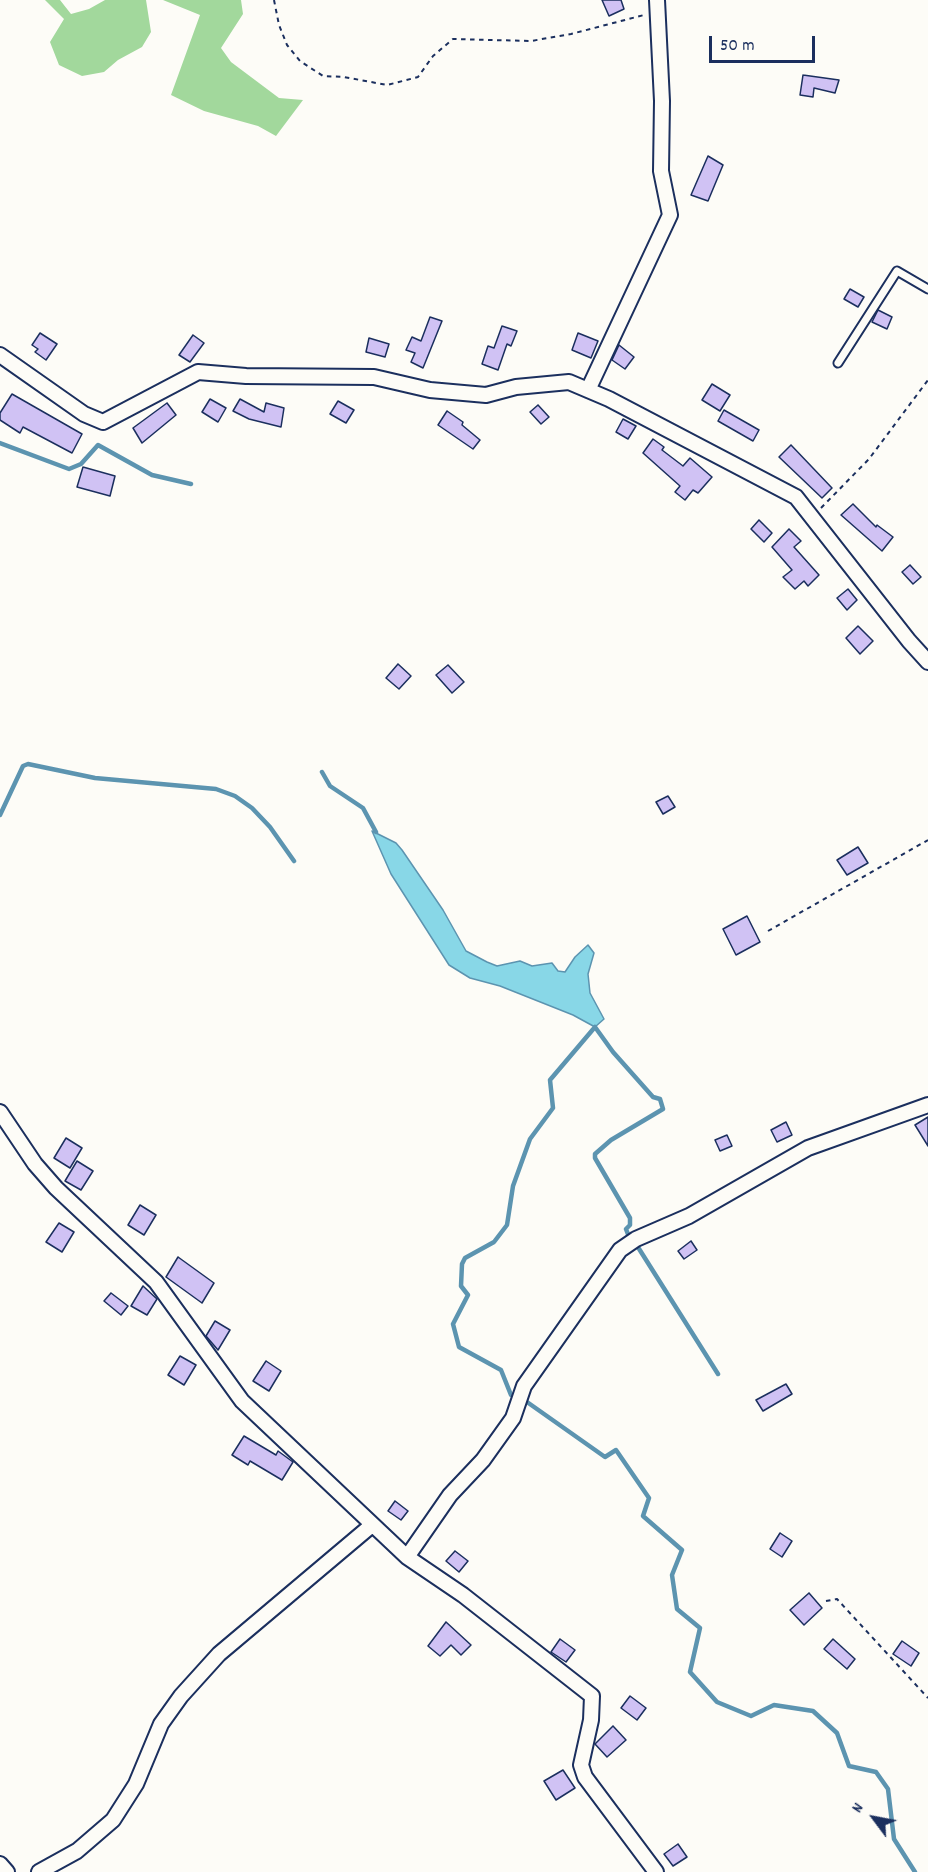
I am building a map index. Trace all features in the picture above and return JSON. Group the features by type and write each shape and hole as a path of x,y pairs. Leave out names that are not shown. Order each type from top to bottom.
{"street":[{"path":"588,390 670,215 661,171 662,102 657,6"},
{"path":"0,355 84,414 103,422 198,372 246,376 374,377 430,390 486,395 516,387 569,382 796,497 928,662"},
{"path":"407,1557 450,1495 483,1460 513,1418 524,1386 620,1250 636,1239 689,1216 808,1148 928,1105"},
{"path":"0,1112 35,1164 56,1188 156,1282 242,1401 407,1557 463,1595 592,1696 592,1712 581,1765 585,1778 656,1872"},
{"path":"39,1872 76,1851 113,1820 136,1784 161,1724 219,1654 372,1525"},
{"path":"0,1864 7,1872"}],"lane":[{"path":"838,363 897,271 928,289"}],"path":[{"path":"274,0 279,25 287,45 300,61 323,76 387,85 418,78 433,56 453,39 531,41 571,34 657,6"},
{"path":"812,516 874,453 928,380"},
{"path":"768,931 928,840"},
{"path":"825,1601 837,1599 928,1698"}],"green space":[{"path":"45,0 60,0 71,14 89,9 105,0 146,0 151,32 142,47 118,60 104,72 82,76 59,65 50,42 64,19"},
{"path":"163,0 241,0 243,14 221,48 231,62 279,98 303,100 276,136 258,126 204,111 171,95 200,15"}],"water":[{"path":"372,831 396,843 402,850 443,910 466,951 497,966 520,961 532,966 552,963 558,971 565,972 575,957 588,945 594,953 588,974 590,993 604,1019 595,1027 573,1015 500,986 470,978 449,965 391,874"}],"building":[{"path":"602,0 621,0 624,9 609,16"},
{"path":"803,75 839,80 835,93 814,88 813,97 800,95"},
{"path":"708,156 723,165 708,201 691,195"},
{"path":"850,289 864,297 858,307 844,299"},
{"path":"878,310 892,317 887,329 872,322"},
{"path":"430,317 442,321 423,368 411,362 415,353 406,350 412,337 421,341"},
{"path":"502,326 517,331 511,346 507,344 498,370 482,364 488,346 494,348"},
{"path":"40,333 57,344 46,360 35,352 38,349 32,345"},
{"path":"578,333 598,341 591,358 572,350"},
{"path":"193,335 204,343 190,362 179,355"},
{"path":"369,338 389,344 385,357 366,352"},
{"path":"619,345 634,357 625,369 612,360"},
{"path":"712,384 730,395 720,411 702,400"},
{"path":"12,394 82,434 72,453 23,427 20,433 0,420 0,413"},
{"path":"210,399 226,408 218,422 202,412"},
{"path":"240,399 264,412 266,403 284,408 281,427 249,419 233,411"},
{"path":"338,401 354,410 346,423 330,414"},
{"path":"167,403 176,415 142,443 133,428"},
{"path":"538,405 549,417 541,424 530,412"},
{"path":"724,410 759,430 753,441 718,421"},
{"path":"447,411 463,422 462,425 480,440 473,449 438,425"},
{"path":"623,419 636,426 628,439 616,432"},
{"path":"653,439 664,447 662,450 683,466 690,458 712,477 698,493 693,490 685,500 675,492 680,486 643,453"},
{"path":"791,445 832,488 822,498 779,457"},
{"path":"83,467 115,476 110,496 77,487"},
{"path":"853,504 876,527 877,525 893,537 882,551 841,515"},
{"path":"759,520 772,533 764,542 751,529"},
{"path":"789,529 801,541 794,547 819,575 808,586 804,581 795,589 783,577 792,570 772,547"},
{"path":"910,565 921,577 913,584 902,572"},
{"path":"848,589 857,600 847,610 837,598"},
{"path":"858,626 873,641 860,654 846,638"},
{"path":"398,664 411,676 399,689 386,678"},
{"path":"448,665 464,682 452,693 436,675"},
{"path":"668,796 675,807 663,814 656,802"},
{"path":"858,847 868,863 847,875 837,860"},
{"path":"747,916 760,942 736,955 723,929"},
{"path":"928,1117 928,1146 915,1125"},
{"path":"786,1122 792,1135 777,1142 771,1130"},
{"path":"727,1135 732,1146 720,1151 715,1140"},
{"path":"66,1138 82,1148 70,1168 54,1158"},
{"path":"77,1161 93,1171 81,1190 65,1181"},
{"path":"140,1205 156,1215 144,1235 128,1225"},
{"path":"59,1223 74,1232 62,1252 46,1242"},
{"path":"691,1241 697,1250 684,1259 678,1251"},
{"path":"178,1257 214,1283 202,1303 166,1277"},
{"path":"143,1286 157,1299 147,1315 131,1306"},
{"path":"111,1293 128,1306 121,1315 104,1301"},
{"path":"215,1321 230,1330 218,1350 206,1336"},
{"path":"180,1356 196,1365 184,1385 168,1375"},
{"path":"266,1361 281,1371 269,1391 253,1381"},
{"path":"786,1384 792,1394 763,1411 756,1400"},
{"path":"244,1436 276,1455 278,1451 293,1462 282,1480 250,1461 248,1465 232,1455"},
{"path":"395,1501 408,1511 401,1520 388,1511"},
{"path":"780,1533 792,1541 782,1557 770,1549"},
{"path":"455,1551 468,1561 459,1572 446,1561"},
{"path":"809,1593 822,1608 804,1625 790,1610"},
{"path":"446,1622 471,1645 461,1655 451,1645 440,1656 428,1646"},
{"path":"560,1639 575,1650 566,1662 551,1652"},
{"path":"833,1639 855,1659 847,1669 824,1649"},
{"path":"902,1641 919,1653 911,1666 893,1654"},
{"path":"630,1696 646,1708 637,1720 621,1708"},
{"path":"613,1726 626,1740 607,1757 595,1744"},
{"path":"563,1770 575,1788 556,1800 544,1781"},
{"path":"678,1844 687,1857 673,1866 664,1854"}],"waterway":[{"path":"0,443 69,469 81,464 98,445 152,475 191,484"},
{"path":"0,815 23,766 28,764 95,778 216,789 235,796 252,808 270,827 294,861"},
{"path":"322,772 330,786 363,808 376,832"},
{"path":"511,1395 501,1370 459,1347 453,1324 468,1295 461,1286 462,1264 465,1258 494,1242 507,1225 513,1186 530,1139 553,1108 550,1080 595,1027 613,1052 653,1097 660,1099 663,1109 611,1140 595,1154 595,1158 630,1218 630,1225 626,1229 629,1237"},
{"path":"636,1244 718,1374"},
{"path":"527,1402 605,1457 616,1450 649,1498 643,1516 682,1550 672,1575 677,1609 700,1628 690,1672 717,1702 751,1716 774,1705 813,1711 837,1733 849,1766 876,1772 888,1789 894,1839 915,1872"}]}
